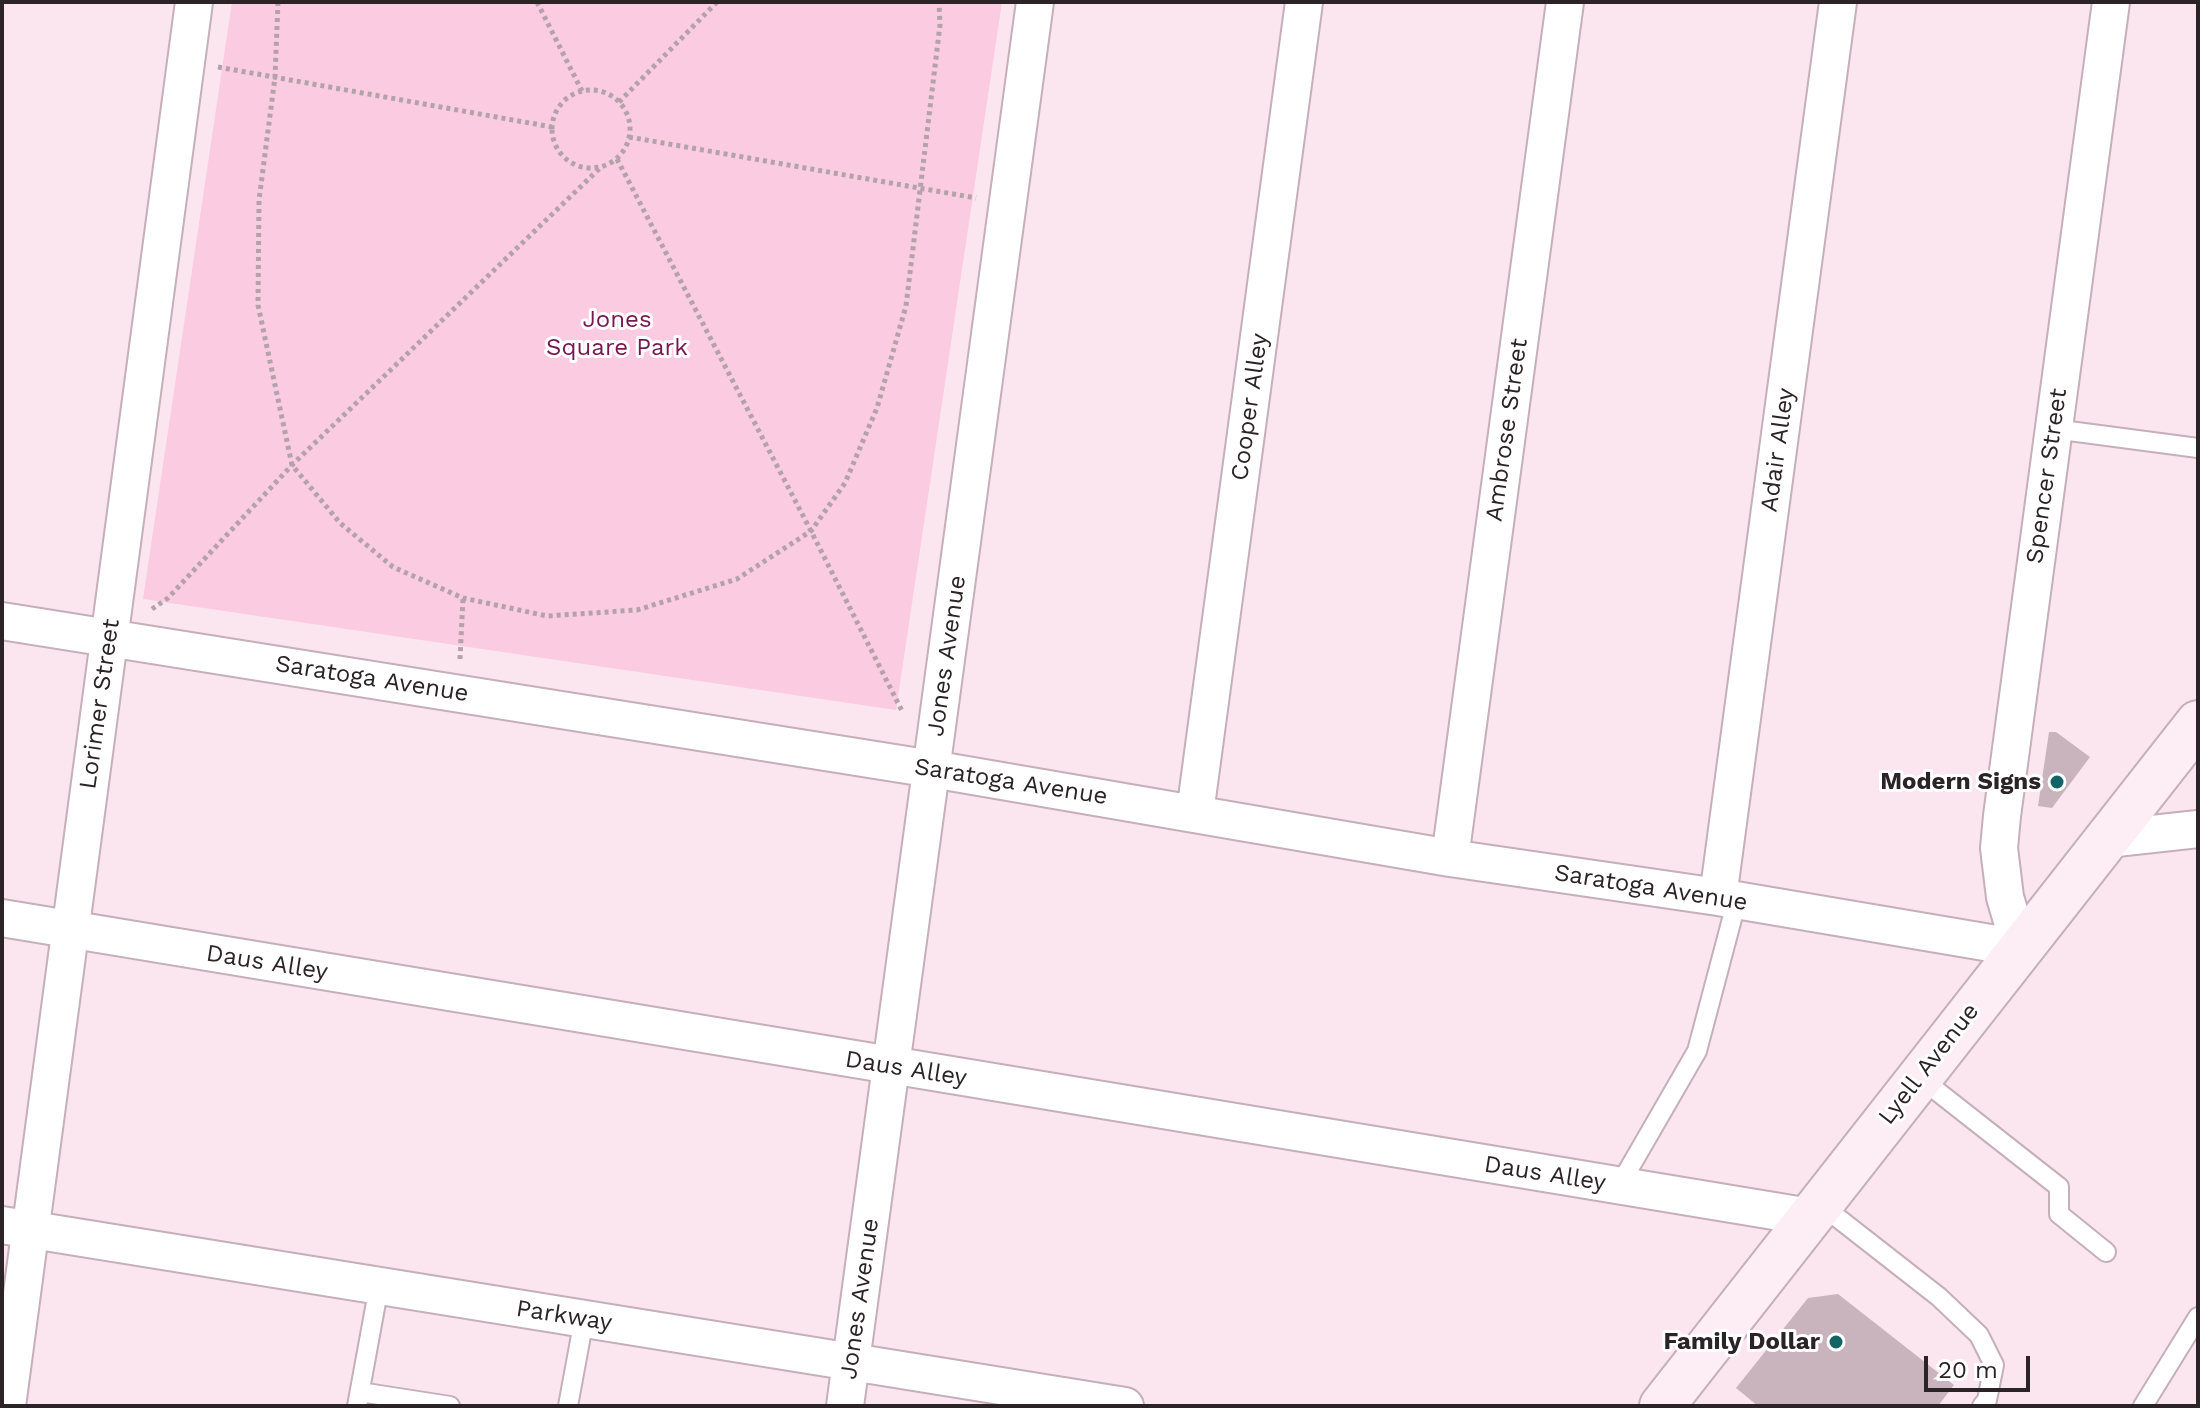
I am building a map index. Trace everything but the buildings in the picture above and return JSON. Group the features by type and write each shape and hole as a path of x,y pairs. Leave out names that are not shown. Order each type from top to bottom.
{"main road":[{"name":"Lyell Avenue","path":"1662,1406 2198,723"}],"street":[{"name":"Lorimer Street","path":"7,1406 16,1227 69,930 194,2"},
{"name":"Jones Avenue","path":"845,1406 1035,2"},
{"name":"Cooper Alley","path":"1195,813 1304,2"},
{"name":"Ambrose Street","path":"1450,858 1565,2"},
{"name":"Adair Alley","path":"1728,899 1838,2"},
{"name":"Spencer Street","path":"2020,948 2005,897 1999,848 2111,2"},
{"name":"Saratoga Avenue","path":"2,621 458,692 1450,858 1728,899 2020,948"},
{"path":"2107,839 2198,829"},
{"name":"Daus Alley","path":"2,918 1619,1186 1815,1211"},
{"name":"Parkway","path":"16,1227 1125,1406"}],"lane":[{"path":"2054,429 2198,448"},
{"path":"1619,1186 1697,1051 1728,899"},
{"path":"1919,1077 2059,1187 2059,1214 2106,1252"},
{"path":"1815,1211 1939,1297 1979,1335 1994,1365 1987,1400 1982,1406"},
{"path":"379,1286 359,1399 450,1406"},
{"path":"2143,1406 2198,1317"},
{"path":"568,1406 584,1319"}],"path":[{"path":"278,2 275,77 259,200 258,305 292,465 340,523 393,567 463,598 547,616 637,610 737,579 811,531 845,483 877,408 906,306 940,25 939,2"},
{"path":"537,2 582,91"},
{"path":"619,102 717,2"},
{"path":"186,61 552,127"},
{"path":"108,639 168,598 292,465 600,168 617,159 629,137 627,113 608,93 582,91 561,104 554,116 553,141 567,161 587,169 600,168"},
{"path":"629,137 1008,203"},
{"path":"617,159 903,713"},
{"path":"458,692 463,598"}],"green space":[{"name":"Jones Square Park","path":"232,2 1002,2 896,710 143,599"}],"place":[{"name":"Modern Signs","path":"2057,782"},
{"name":"Family Dollar","path":"1836,1342"}]}
